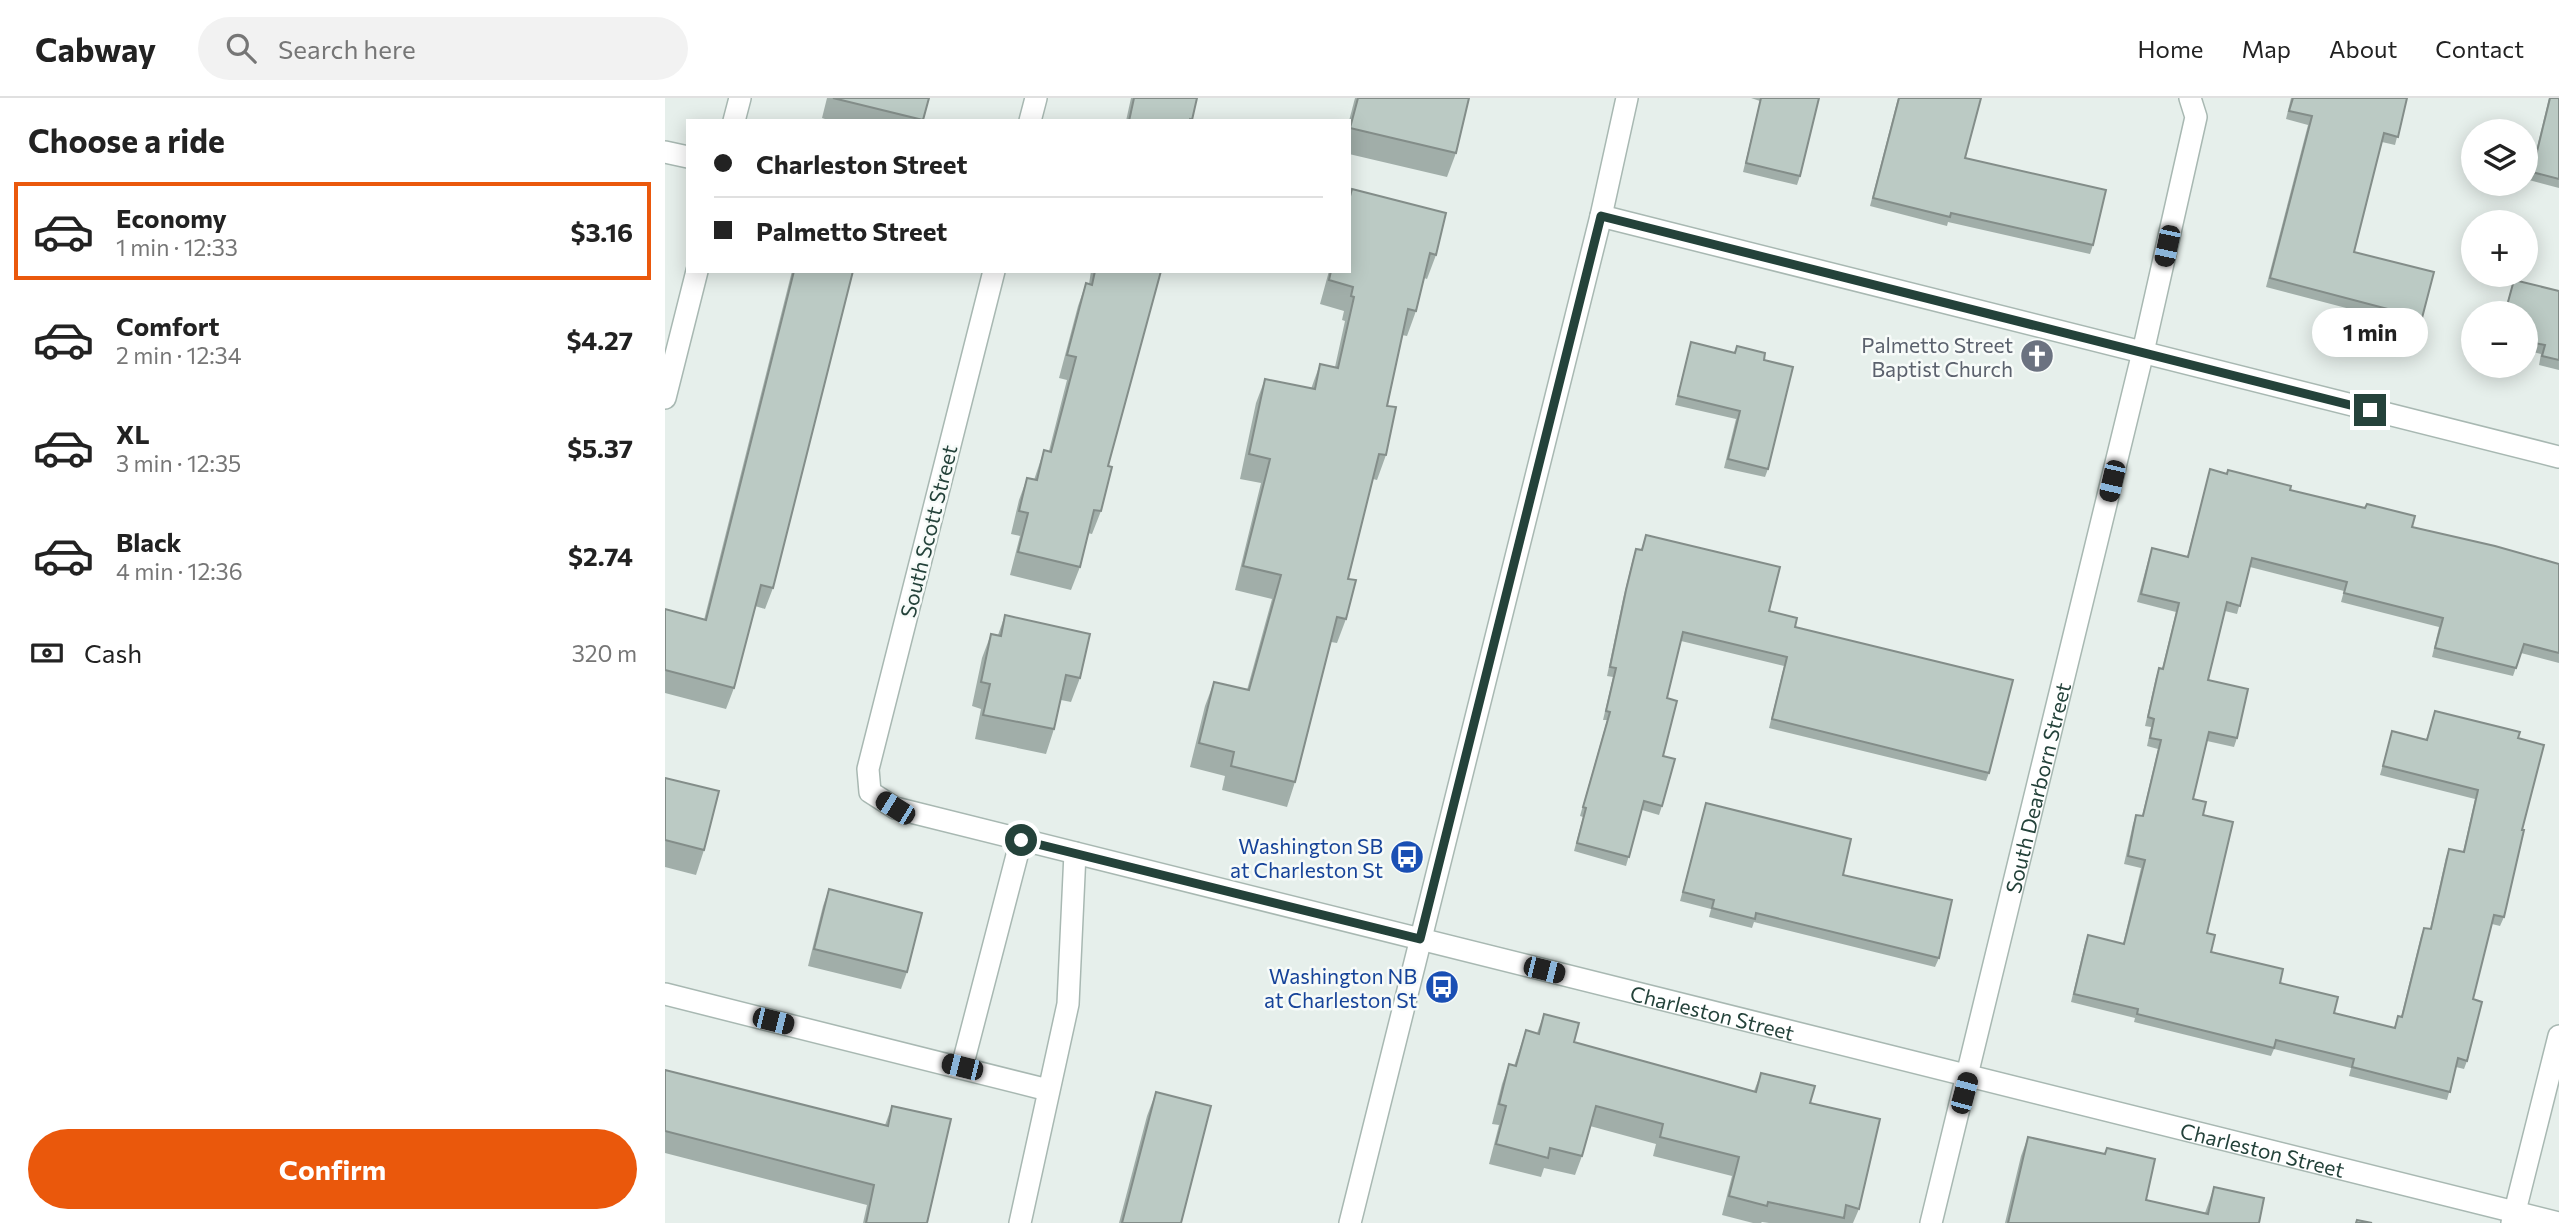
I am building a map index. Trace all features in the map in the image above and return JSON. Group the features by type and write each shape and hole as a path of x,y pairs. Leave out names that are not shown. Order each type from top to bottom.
{"street":[{"path":"735,119 740,98"},
{"path":"1031,119 1036,98"},
{"path":"1350,1223 1601,216 1627,98"},
{"name":"South Dearborn Street","path":"1931,1223 2143,352 2196,117 2190,98"},
{"path":"665,152 686,157"},
{"path":"1601,216 2559,457"},
{"path":"665,398 696,273"},
{"name":"South Scott Street","path":"870,792 868,769 993,273"},
{"name":"Charleston Street","path":"870,792 895,808 1968,1076 2513,1217 2559,1223"},
{"path":"962,1067 1021,840"},
{"path":"1020,1223 1068,1004 1075,853"},
{"path":"665,994 1048,1090"},
{"path":"2513,1217 2559,1036"}],"building":[{"path":"833,98 929,98 923,119"},
{"path":"1134,98 1197,98 1192,119 1129,119"},
{"path":"1358,98 1469,98 1456,153 1351,128"},
{"path":"1761,98 1819,98 1800,176 1746,163"},
{"path":"1899,98 1981,98 1965,158 2106,190 2093,245 1951,213 1950,217 1873,198"},
{"path":"2293,98 2407,98 2398,137 2384,133 2354,252 2434,272 2422,318 2270,278 2312,116 2289,111"},
{"path":"2550,98 2559,98 2559,179 2538,174 2538,147"},
{"path":"1352,189 1446,213 1436,255 1430,253 1416,311 1408,309 1387,406 1396,407 1386,455 1379,454 1348,579 1356,580 1346,619 1337,617 1295,782 1231,766 1234,752 1199,743 1214,682 1249,690 1281,575 1243,566 1270,459 1249,454 1265,379 1315,389 1320,364 1338,368 1354,297 1351,296 1353,287 1329,280 1331,273 1351,273"},
{"path":"793,273 852,273 773,588 761,585 734,688 665,670 665,609 706,620"},
{"path":"1095,273 1160,273 1108,466 1112,467 1101,511 1094,510 1080,567 1018,552 1028,513 1019,511 1027,478 1037,480 1044,450 1051,452 1076,357 1067,355 1086,283 1092,285"},
{"path":"2538,286 2559,291 2559,360 2542,356 2545,345 2538,344 2538,301 2508,301 2512,287"},
{"path":"1691,342 1735,353 1737,346 1765,353 1764,360 1793,367 1768,469 1728,459 1740,411 1678,396"},
{"path":"2210,469 2227,474 2228,470 2291,486 2290,490 2365,508 2367,504 2415,516 2412,527 2559,564 2559,653 2524,644 2516,668 2435,648 2443,618 2344,593 2347,582 2252,558 2240,606 2227,602 2208,680 2248,689 2237,738 2209,732 2193,799 2206,802 2203,815 2233,822 2207,933 2215,935 2211,952 2283,969 2280,983 2338,997 2334,1013 2395,1028 2398,1016 2402,1017 2424,928 2431,929 2449,849 2464,852 2478,790 2383,766 2392,731 2427,740 2435,711 2520,732 2518,738 2544,745 2522,830 2504,917 2494,915 2473,999 2482,1002 2467,1061 2458,1058 2450,1092 2352,1067 2354,1059 2276,1040 2274,1048 2137,1014 2138,1009 2074,994 2088,935 2124,944 2145,860 2128,856 2136,815 2143,816 2161,740 2150,738 2154,719 2148,717 2159,668 2163,669 2179,603 2141,594 2152,548 2188,557"},
{"path":"1646,535 1780,567 1769,611 1797,618 1795,627 2013,680 1989,773 1772,719 1787,657 1683,632 1667,698 1677,701 1663,756 1675,759 1662,806 1644,801 1629,857 1577,843 1586,808 1583,807 1610,712 1606,711 1616,668 1610,667 1626,590 1636,549 1642,550"},
{"path":"1005,615 1090,634 1080,678 1066,675 1054,729 983,715 990,684 981,682 991,634 1001,636"},
{"path":"665,778 719,791 704,850 665,840"},
{"path":"1706,803 1851,839 1843,875 1952,900 1939,958 1756,913 1755,919 1712,908 1714,900 1683,892"},
{"path":"829,889 922,913 907,972 814,949"},
{"path":"1544,1014 1579,1023 1574,1042 1756,1092 1761,1073 1815,1086 1810,1103 1880,1119 1859,1209 1846,1205 1844,1218 1768,1202 1767,1206 1729,1196 1739,1157 1660,1137 1663,1124 1596,1106 1582,1156 1550,1148 1548,1158 1496,1144 1506,1106 1499,1104 1509,1064 1516,1066 1526,1030 1539,1034"},
{"path":"665,1070 888,1126 892,1106 951,1119 927,1223 866,1223 874,1185 665,1131"},
{"path":"1156,1092 1211,1106 1181,1223 1122,1223"},
{"path":"2028,1137 2105,1154 2107,1148 2155,1159 2146,1200 2208,1214 2214,1187 2264,1198 2259,1223 2008,1223"}],"place":[{"name":"Palmetto Street Baptist Church","path":"2037,356"},
{"name":"Washington SB at Charleston St","path":"1407,857"},
{"name":"Washington NB at Charleston St","path":"1442,987"}],"route":[{"path":"1021,840 1420,939 1601,216 2370,410"}]}
